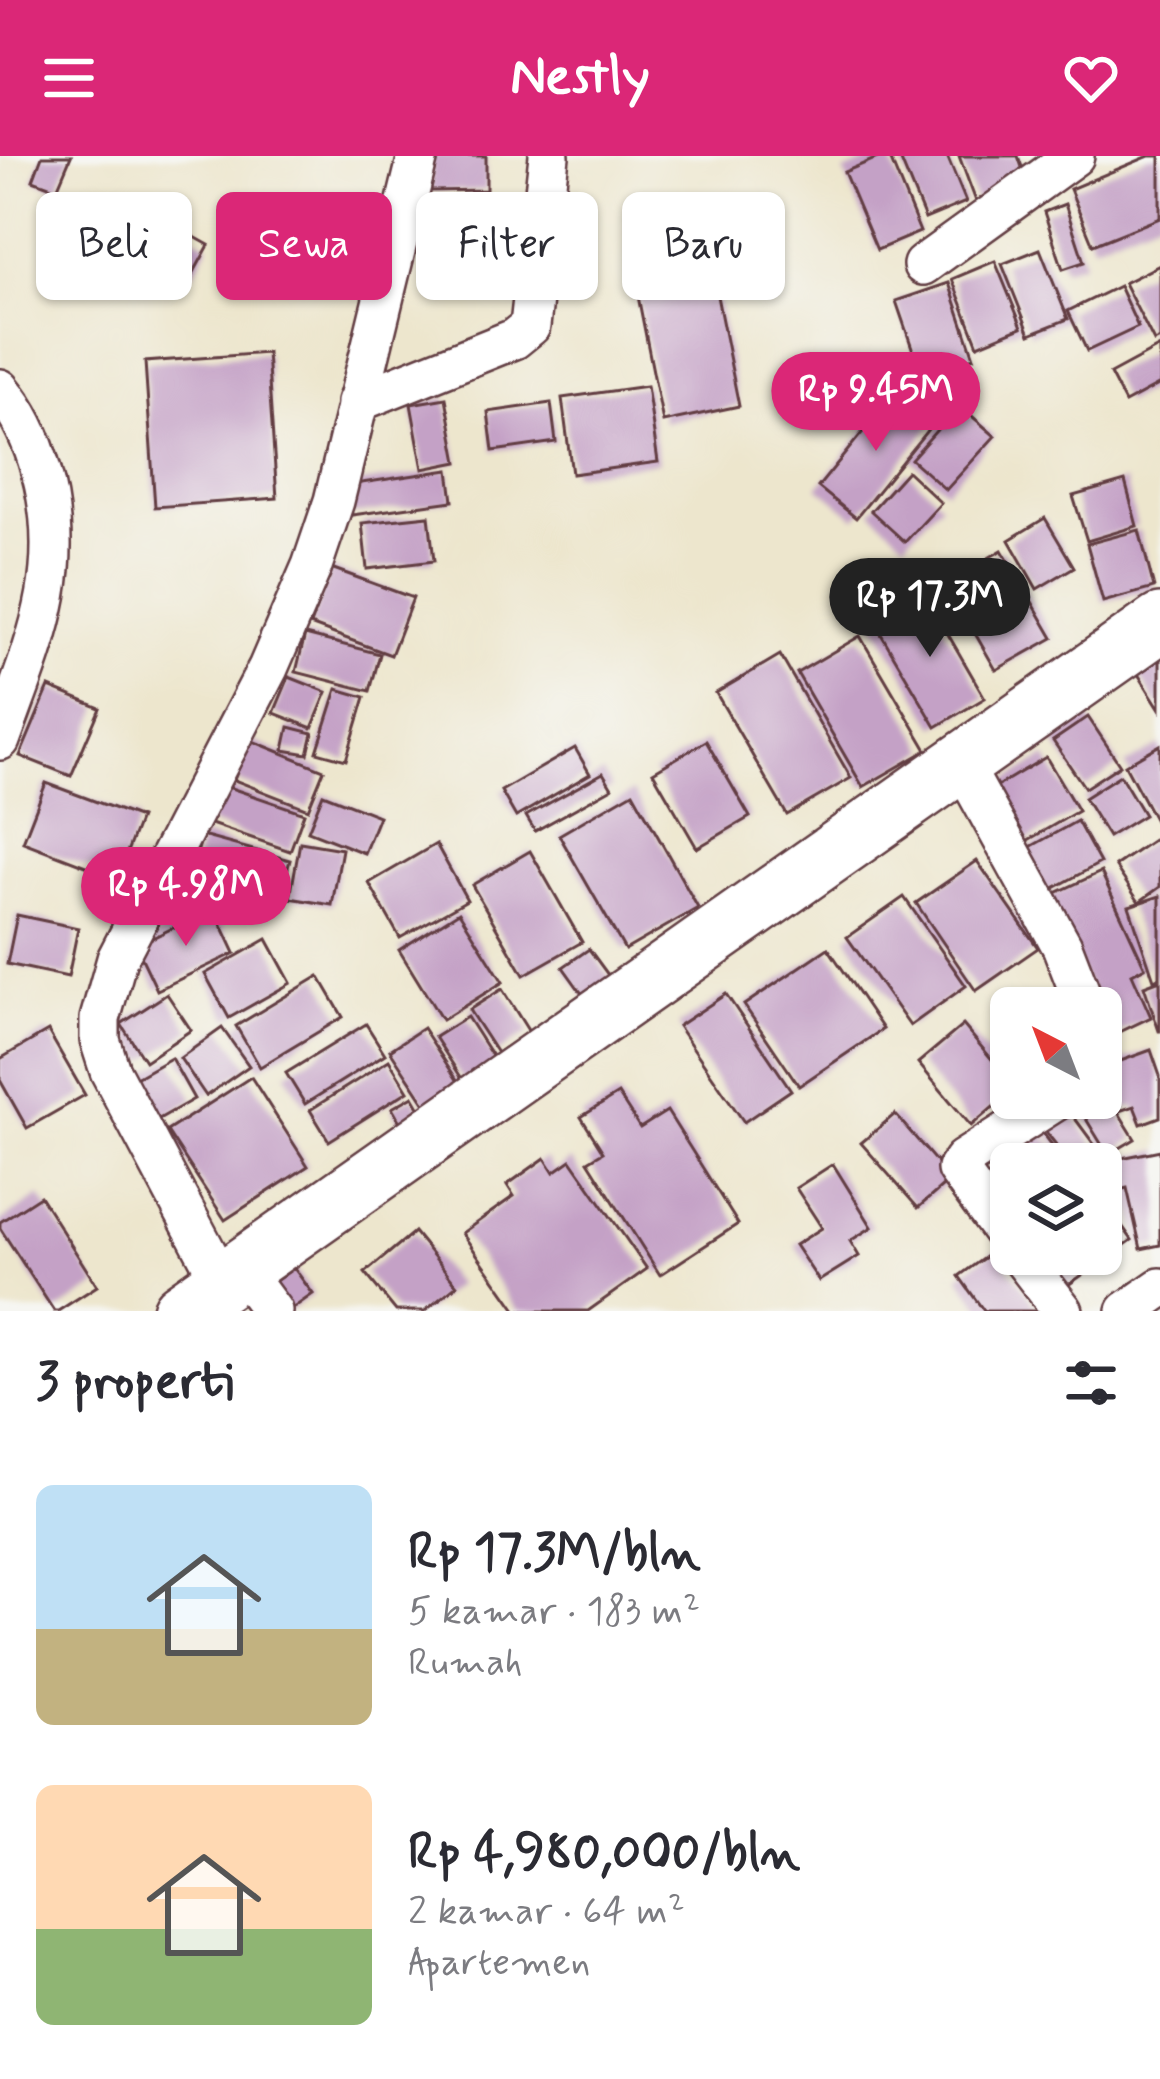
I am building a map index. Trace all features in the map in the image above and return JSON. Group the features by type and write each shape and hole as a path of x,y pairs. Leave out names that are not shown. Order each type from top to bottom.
{"street":[{"path":"418,156 334,501 312,566 268,668 124,943 100,1019 100,1040 110,1071 229,1293 1160,622"},
{"path":"357,402 514,339 530,326 549,156"},
{"path":"923,265 1074,156"},
{"path":"0,389 34,445 52,524 53,556 45,613 0,740"},
{"path":"961,764 1062,946 1078,987"},
{"path":"990,1214 958,1169 963,1160 1027,1119"},
{"path":"1035,1275 1063,1311"},
{"path":"1127,1311 1160,1288"}],"building":[{"path":"42,156 71,156 57,189 33,180"},
{"path":"431,156 486,156 486,190 431,191"},
{"path":"889,156 920,232 877,250 844,172"},
{"path":"899,156 947,156 966,202 925,219"},
{"path":"959,156 1018,156 1028,184 977,204"},
{"path":"1149,156 1160,156 1160,218 1093,245 1070,189"},
{"path":"1065,204 1084,262 1063,269 1044,212"},
{"path":"192,236 209,245 192,273"},
{"path":"1040,249 1068,319 1030,334 1002,264"},
{"path":"995,261 1022,327 978,345 952,279"},
{"path":"1160,265 1160,339 1154,342 1124,283"},
{"path":"949,283 974,357 921,374 896,301"},
{"path":"1119,286 1138,327 1087,351 1068,311"},
{"path":"639,300 718,300 739,406 663,422"},
{"path":"1160,347 1160,384 1125,403 1110,374"},
{"path":"267,353 277,498 155,507 145,362"},
{"path":"647,386 658,462 572,474 562,398"},
{"path":"896,391 934,422 856,518 818,487"},
{"path":"446,398 458,462 423,469 411,404"},
{"path":"551,403 556,442 493,451 488,412"},
{"path":"959,405 995,436 946,490 911,459"},
{"path":"449,470 453,501 352,515 348,485"},
{"path":"907,471 941,503 905,542 871,511"},
{"path":"1125,481 1137,526 1087,541 1073,496"},
{"path":"429,516 434,561 367,569 362,523"},
{"path":"1045,518 1074,567 1037,589 1009,540"},
{"path":"1139,530 1154,588 1103,602 1087,544"},
{"path":"1002,550 1053,638 996,670 946,583"},
{"path":"331,568 413,598 391,655 310,625"},
{"path":"924,593 985,698 936,727 874,622"},
{"path":"305,635 380,654 370,691 296,672"},
{"path":"860,636 927,750 863,787 797,673"},
{"path":"780,655 851,778 787,815 716,693"},
{"path":"1160,659 1160,709 1138,674"},
{"path":"289,677 327,692 312,728 274,713"},
{"path":"49,687 100,708 71,776 20,756"},
{"path":"337,689 365,697 346,760 317,752"},
{"path":"1088,717 1120,765 1085,788 1053,741"},
{"path":"289,727 313,733 308,754 284,750"},
{"path":"250,740 324,770 308,809 234,780"},
{"path":"706,741 750,817 697,848 653,772"},
{"path":"1160,745 1160,830 1125,765"},
{"path":"575,748 590,774 516,817 501,791"},
{"path":"1046,757 1078,811 1023,843 992,789"},
{"path":"603,773 612,788 535,831 526,816"},
{"path":"1120,775 1144,815 1108,837 1084,798"},
{"path":"46,783 140,818 117,878 23,842"},
{"path":"222,785 304,813 290,851 208,823"},
{"path":"633,792 698,908 625,950 559,835"},
{"path":"323,794 379,816 364,853 308,831"},
{"path":"1077,821 1100,863 1045,893 1023,851"},
{"path":"202,836 290,860 280,898 191,874"},
{"path":"1156,838 1160,887 1139,902 1115,866"},
{"path":"300,842 342,849 332,905 290,898"},
{"path":"436,844 467,900 400,938 369,883"},
{"path":"530,851 582,942 524,975 472,885"},
{"path":"977,861 1038,948 976,991 916,903"},
{"path":"1101,872 1145,967 1132,974 1151,1017 1122,1031 1122,987 1089,987 1041,900"},
{"path":"1160,896 1160,977 1154,980 1129,906"},
{"path":"904,897 966,986 910,1026 847,937"},
{"path":"214,908 235,953 157,990 136,946"},
{"path":"459,912 503,982 442,1020 399,950"},
{"path":"17,915 78,928 68,977 7,964"},
{"path":"267,939 291,983 229,1018 205,974"},
{"path":"828,948 883,1029 799,1086 744,1005"},
{"path":"589,949 614,983 588,1002 563,967"},
{"path":"319,976 343,1017 260,1067 236,1026"},
{"path":"1160,980 1160,1031 1159,1031 1144,986"},
{"path":"502,989 529,1032 497,1053 469,1010"},
{"path":"167,994 191,1030 145,1061 121,1024"},
{"path":"726,994 791,1090 744,1122 678,1026"},
{"path":"467,1017 501,1070 470,1091 435,1037"},
{"path":"366,1024 385,1054 305,1104 286,1073"},
{"path":"963,1025 990,1057 990,1110 971,1126 918,1063"},
{"path":"222,1028 249,1066 206,1096 180,1058"},
{"path":"423,1028 467,1095 434,1117 390,1050"},
{"path":"48,1031 85,1095 27,1128 0,1080 0,1059"},
{"path":"1151,1050 1160,1076 1160,1117 1141,1124 1134,1106 1122,1110 1122,1060"},
{"path":"171,1058 194,1099 150,1124 127,1083"},
{"path":"389,1060 408,1091 329,1141 310,1110"},
{"path":"251,1077 308,1166 225,1220 167,1131"},
{"path":"618,1094 640,1128 667,1111 738,1224 660,1275 588,1161 603,1152 581,1117"},
{"path":"413,1096 429,1124 408,1136 392,1108"},
{"path":"895,1114 951,1179 918,1208 861,1143"},
{"path":"1122,1118 1135,1139 1122,1147 1122,1143 1101,1143 1086,1119"},
{"path":"1055,1119 1075,1119 1093,1143 1055,1143 1043,1128"},
{"path":"1040,1129 1050,1143 1022,1143"},
{"path":"1160,1150 1160,1245 1141,1249 1127,1188 1122,1189 1122,1158"},
{"path":"545,1158 554,1172 571,1160 647,1269 588,1311 517,1311 462,1233 514,1196 507,1185"},
{"path":"833,1164 872,1227 850,1241 859,1256 819,1281 795,1245 822,1228 796,1188"},
{"path":"990,1167 990,1196 973,1180"},
{"path":"40,1196 97,1286 58,1311 0,1228 0,1222"},
{"path":"1122,1226 1132,1240 1122,1247"},
{"path":"414,1232 457,1285 425,1311 396,1311 365,1273"},
{"path":"990,1253 990,1275 1014,1275 1039,1311 984,1311 959,1276"},
{"path":"294,1268 313,1294 289,1311 267,1287"},
{"path":"1040,1275 1082,1275 1054,1295"}]}
